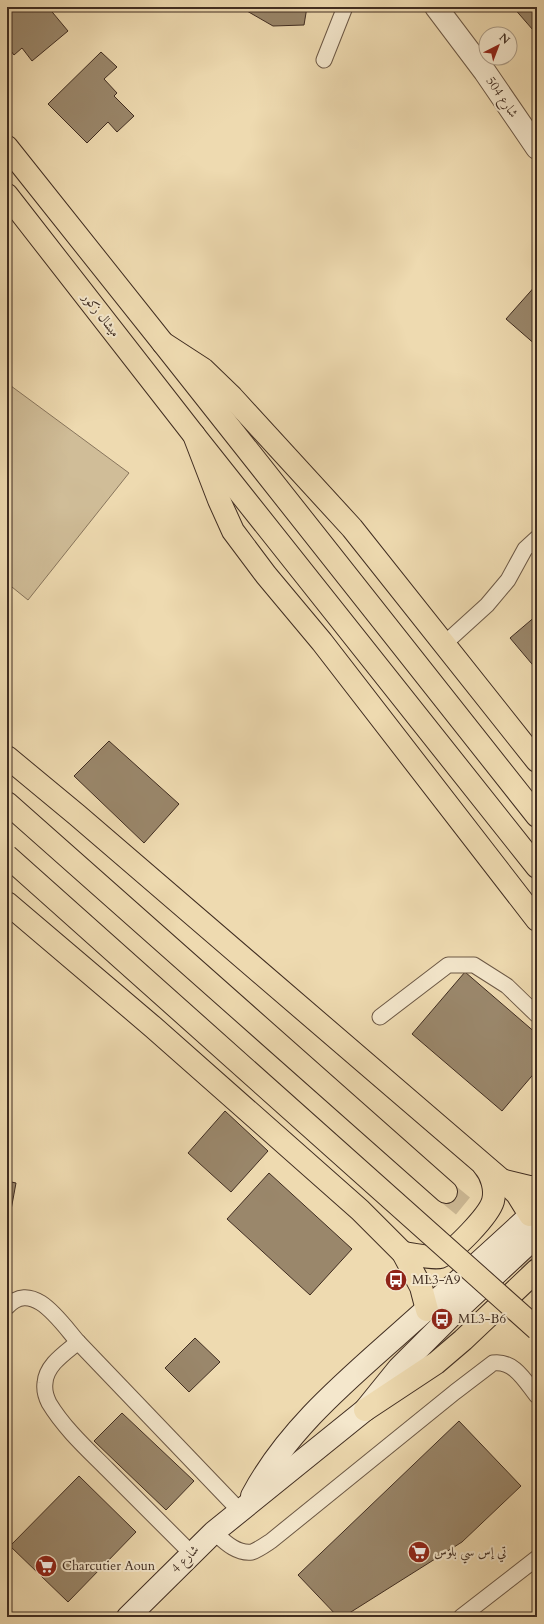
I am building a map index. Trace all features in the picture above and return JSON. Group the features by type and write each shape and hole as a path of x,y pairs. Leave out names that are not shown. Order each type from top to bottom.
{"main road":[{"name":"شارع 504","path":"436,7 485,72 537,148"},
{"path":"7,147 164,343 537,816"},
{"name":"ميشال زكور","path":"7,195 194,435 537,867"},
{"path":"164,343 203,369 253,418 352,528 443,645 537,761"},
{"path":"194,435 219,500 233,531 266,575 322,642 537,920"},
{"path":"7,757 78,815 500,1179 517,1194 533,1212 427,1310 336,1391 298,1430 266,1470 243,1508"},
{"path":"7,803 446,1192"},
{"path":"7,856 537,1329"},
{"path":"7,903 153,1027 360,1210 403,1253 421,1287 427,1310"},
{"path":"403,1253 438,1258 452,1250 476,1226 490,1206 494,1194 491,1178 482,1164"},
{"path":"500,1179 529,1187 537,1187"},
{"name":"شارع 4","path":"128,1617 191,1553 214,1532 365,1410 399,1368 456,1311 530,1242 534,1230 533,1212"},
{"path":"365,1410 436,1362 463,1340 537,1270"}],"lane":[{"path":"324,60 345,7"},
{"path":"443,645 487,605 508,580 525,549 537,538"},
{"path":"380,1018 448,965 474,965 507,986 537,1015"},
{"path":"7,1307 21,1298 31,1298 44,1305 78,1342 243,1508"},
{"path":"78,1342 49,1368 46,1376 45,1389 49,1403 57,1415 84,1446 191,1553"},
{"path":"214,1532 232,1548 245,1552 253,1552 271,1542 455,1392 493,1363 500,1362 508,1364 519,1374 537,1396"},
{"path":"461,1617 537,1558"}],"shaded area":[{"path":"7,383 129,473 28,600 7,583"}],"building":[{"path":"7,7 31,7 33,9 35,7 48,7 68,31 32,61 22,48 14,55 7,46"},
{"path":"240,7 307,7 304,25 273,26"},
{"path":"513,7 537,7 537,27 533,30"},
{"path":"101,52 117,67 104,79 117,93 114,96 134,116 117,132 108,122 87,143 48,104"},
{"path":"537,284 537,346 506,319"},
{"path":"537,615 537,670 510,638"},
{"path":"109,741 179,804 144,843 74,776"},
{"path":"465,972 537,1034 537,1070 502,1111 412,1034"},
{"path":"225,1111 268,1151 231,1192 188,1153"},
{"path":"269,1173 352,1249 310,1295 227,1219"},
{"path":"7,1181 16,1183 11,1210 7,1209"},
{"path":"195,1338 220,1362 189,1392 165,1368"},
{"path":"122,1413 194,1481 166,1510 94,1441"},
{"path":"459,1421 521,1486 462,1542 343,1617 338,1617 298,1575"},
{"path":"79,1476 136,1532 68,1602 10,1546"}],"tunnel":[{"path":"446,1192 537,1267"}],"place":[{"name":"ML3-A9","path":"396,1280"},
{"name":"ML3-B6","path":"442,1319"},
{"name":"تي إس سي بلوس","path":"419,1552"},
{"name":"Charcutier Aoun","path":"46,1566"}]}
